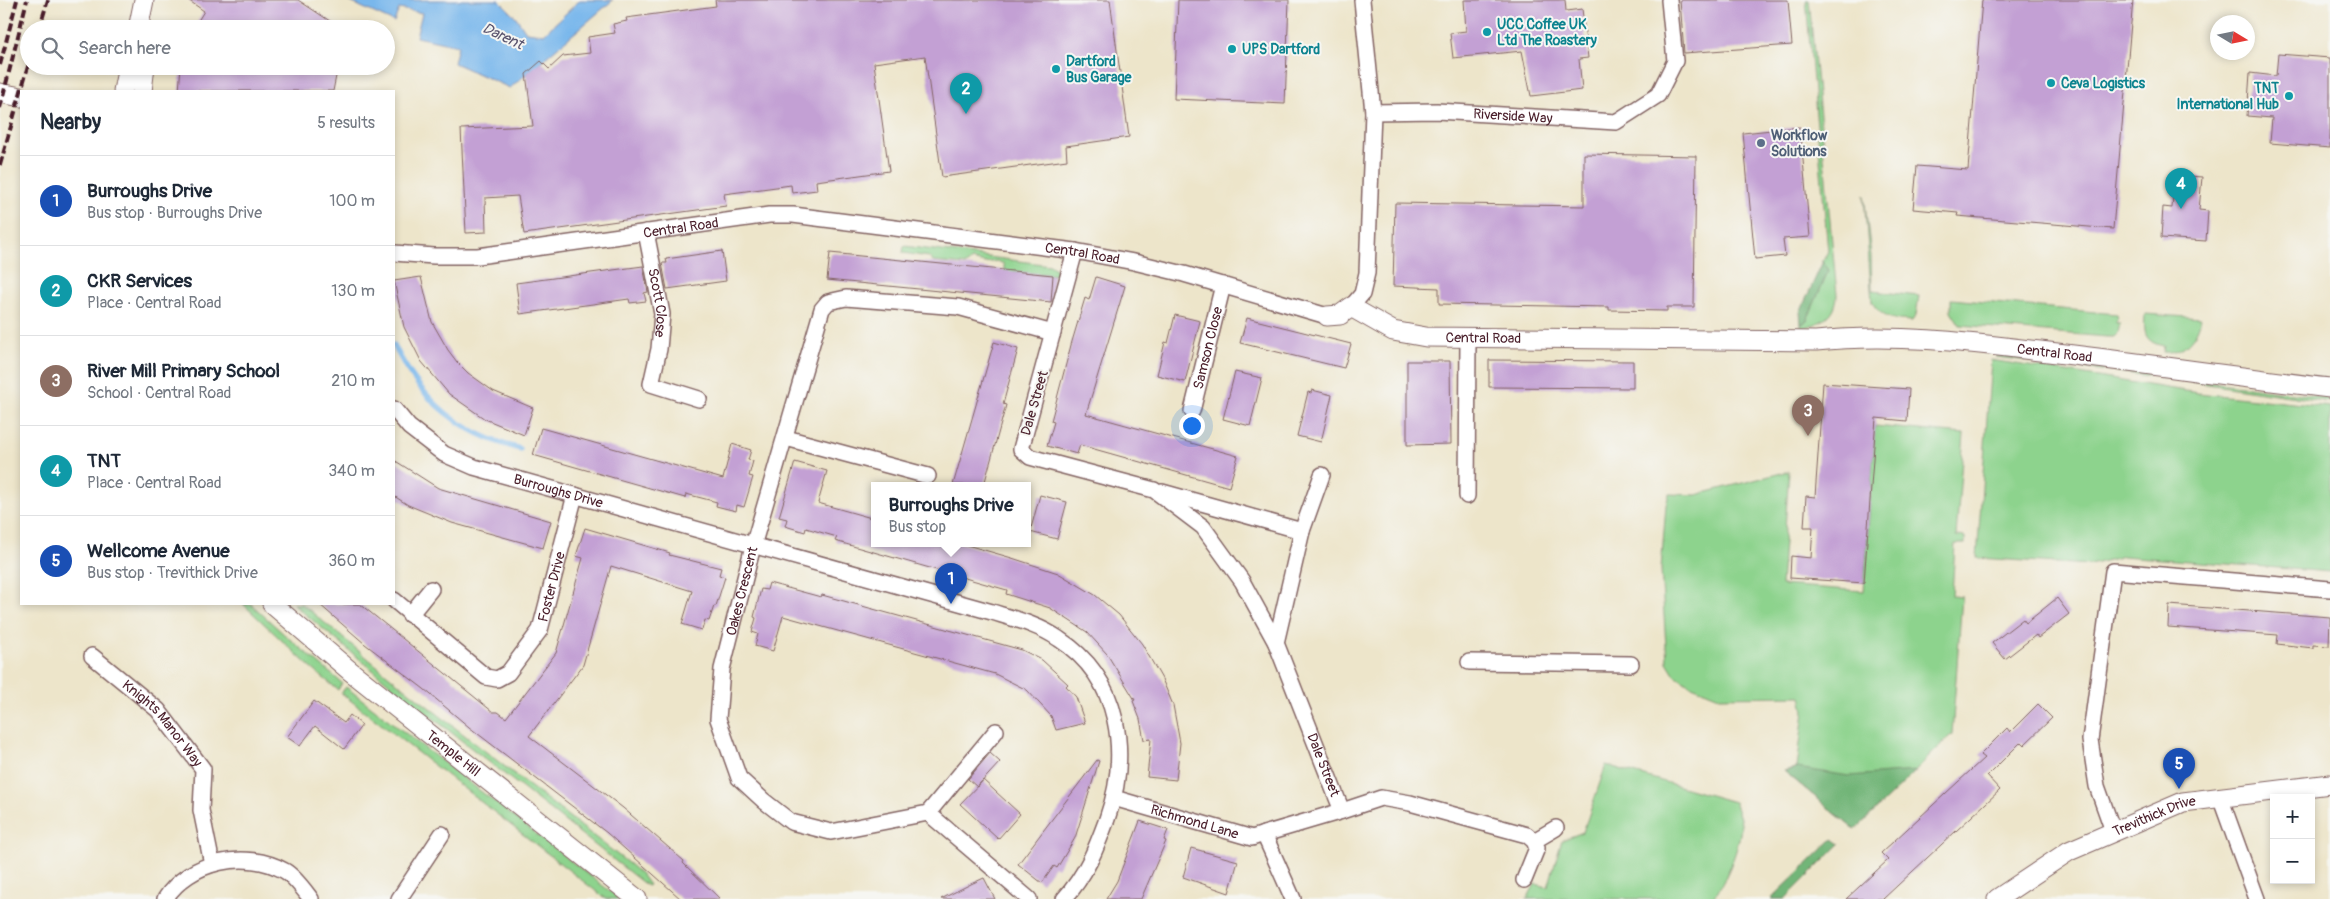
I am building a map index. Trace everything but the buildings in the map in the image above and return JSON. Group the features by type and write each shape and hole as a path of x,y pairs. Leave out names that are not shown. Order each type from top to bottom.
{"street":[{"path":"1351,307 1362,294 1367,273 1373,112 1362,0"},
{"name":"Riverside Way","path":"1373,112 1437,112 1616,122 1658,95 1675,61 1669,0"},
{"path":"123,90 126,75"},
{"path":"142,90 144,75"},
{"path":"0,93 20,97"},
{"name":"Central Road","path":"395,253 434,256 478,256 769,215 793,215 1075,251 1146,265 1223,285 1327,316 1340,315 1351,307 1393,331 1426,336 1816,341 1858,336 1931,340 2088,357 2330,388"},
{"name":"Scott Close","path":"646,232 662,314 659,349 651,384 699,399"},
{"name":"Dale Street","path":"1075,251 1021,449 1035,458 1302,531"},
{"name":"Samson Close","path":"1192,411 1223,285"},
{"name":"Oakes Crescent","path":"928,813 831,832 791,822 764,802 739,778 718,719 722,668 753,546 786,438 819,317 822,309 828,302 846,298 958,307 1053,333"},
{"path":"1468,338 1468,496"},
{"name":"Burroughs Drive","path":"395,410 409,427 444,454 474,467 1037,626 1060,639 1096,674 1110,700 1118,733 1119,768 1114,798 1093,858 1078,884 1064,899"},
{"path":"786,438 928,476"},
{"path":"1276,643 1302,531 1322,475"},
{"name":"Dale Street","path":"1154,490 1203,527 1242,581 1276,643 1342,811 1264,834"},
{"name":"Foster Drive","path":"395,601 486,677 497,679 508,673 540,630 575,495"},
{"path":"2113,831 2097,786 2090,740 2113,571 2330,589"},
{"path":"410,615 431,589"},
{"name":"Temple Hill","path":"273,605 349,670 637,899"},
{"name":"Knights Manor Way","path":"92,656 139,692 158,710 203,770 201,810 212,864"},
{"path":"1469,662 1631,664"},
{"path":"996,731 928,813 1029,899"},
{"name":"Trevithick Drive","path":"1997,899 2069,851 2183,802 2330,784"},
{"path":"2220,797 2257,899"},
{"name":"Richmond Lane","path":"1114,798 1252,838 1264,834"},
{"path":"1342,811 1380,798 1410,803 1527,835 1534,841 1537,848 1524,880"},
{"path":"1534,841 1556,828"},
{"path":"399,899 442,834"},
{"path":"1264,834 1293,899"},
{"path":"165,899 187,876 212,864 232,860 252,860 286,871 311,899"}],"green space":[{"path":"1806,0 1809,0 1837,295 1834,309 1826,318 1801,328 1801,325 1807,320 1828,271 1823,261 1828,251"},
{"path":"1864,195 1871,256 1872,291 1919,296 1916,315 1912,321 1900,320 1884,315 1872,302"},
{"path":"904,246 1050,265 1056,269 1058,275 1004,271 1004,264 997,261 985,263 972,260 966,265 933,262 929,257 903,253"},
{"path":"1823,261 1828,271 1807,320 1801,325 1800,312"},
{"path":"1951,299 2117,314 2116,323 2120,323 2118,333 2114,337 1960,325 1951,311"},
{"path":"2145,314 2201,318 2193,338 2188,343 2177,350 2163,352 2164,346 2152,342 2146,335"},
{"path":"1996,355 2149,373 2149,376 1996,357"},
{"path":"1991,360 2198,393 2330,407 2330,572 2123,556 2090,565 1977,558"},
{"path":"2159,375 2330,398 2330,402 2159,377"},
{"path":"1875,426 1964,434 1956,536 1965,537 1965,544 1955,544 1952,596 1962,597 1952,734 1855,830 1784,771 1797,768 1804,711 1801,696 1719,697 1692,686 1675,675 1667,662 1661,569 1666,505 1669,494 1696,495 1789,471 1781,585 1864,591"},
{"path":"244,605 252,605 342,683 338,690 309,666"},
{"path":"294,605 303,605 393,679 628,863 641,874 649,885 647,886 392,686"},
{"path":"346,687 620,899 606,899 341,693"},
{"path":"1606,765 1734,802 1741,822 1738,843 1727,874 1712,899 1527,899 1535,884 1548,887 1562,840 1583,832"},
{"path":"1797,768 1849,776 1916,771 1855,830 1784,771"},
{"path":"1833,839 1840,844 1785,899 1771,899"}],"water":[{"name":"Darent","path":"346,0 499,0 516,17 526,32 544,34 580,0 613,0 510,88 454,63 458,46 416,37 422,13 399,9 395,20 390,20"}],"waterway":[{"path":"395,347 417,383 445,412 479,434 520,449"}],"railway":[{"path":"0,65 17,0"},
{"path":"22,20 27,0"},
{"path":"42,20 48,0"},
{"path":"0,108 20,28"},
{"path":"21,90 26,75"},
{"path":"0,165 20,95"}],"place":[{"name":"UCC Coffee UK Ltd The Roastery","path":"1487,32"},
{"name":"UPS Dartford","path":"1232,49"},
{"name":"Dartford Bus Garage","path":"1056,69"},
{"name":"Ceva Logistics","path":"2051,83"},
{"name":"TNT International Hub","path":"2289,96"},
{"name":"CKR Services","path":"966,114"},
{"name":"Workflow Solutions","path":"1761,143"},
{"name":"TNT","path":"2181,209"},
{"name":"River Mill Primary School","path":"1808,436"},
{"name":"Burroughs Drive","path":"951,604"},
{"name":"Wellcome Avenue","path":"2179,789"}]}
